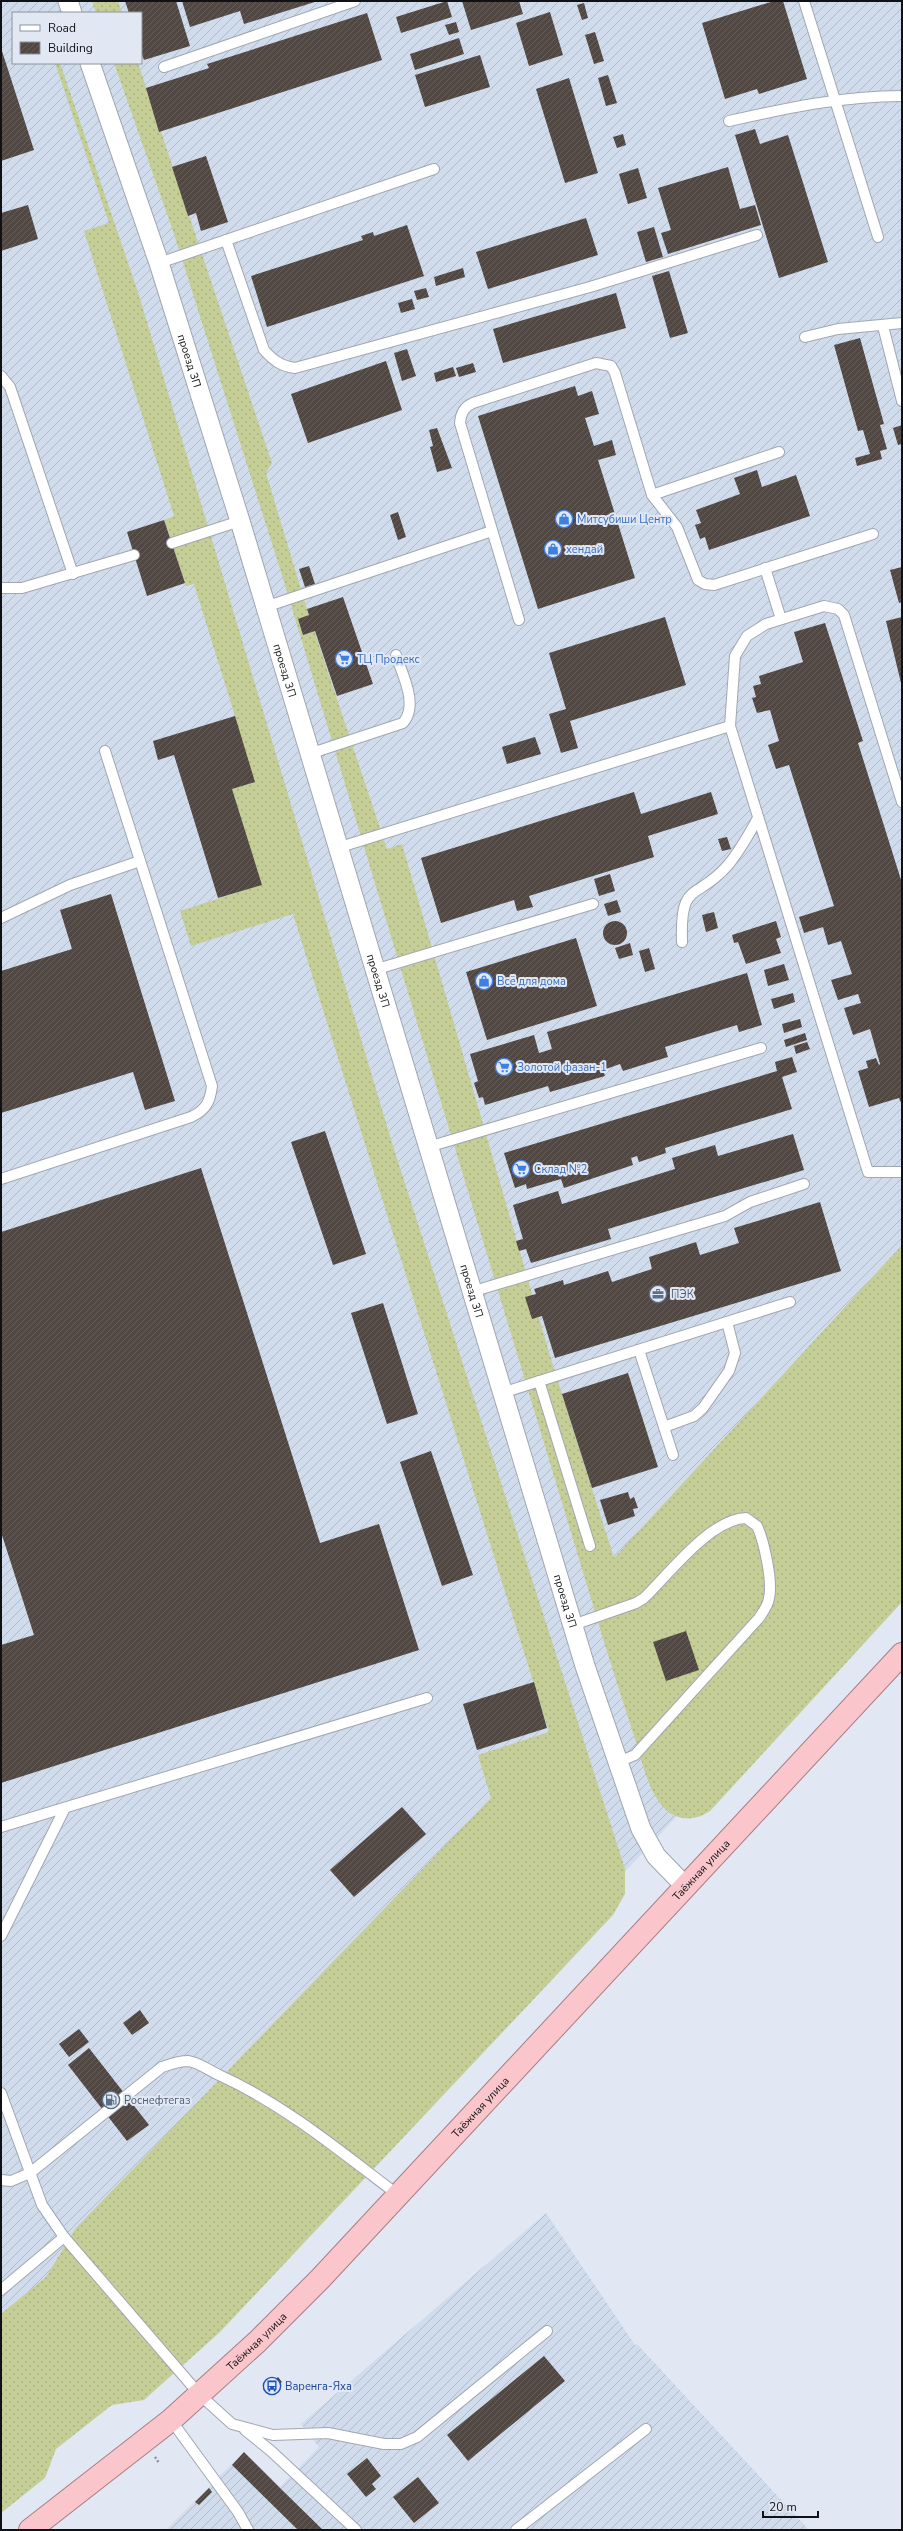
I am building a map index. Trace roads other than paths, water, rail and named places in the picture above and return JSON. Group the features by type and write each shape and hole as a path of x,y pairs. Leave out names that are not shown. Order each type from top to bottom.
{"highway":[{"name":"Таёжная улица","path":"30,2530 171,2420 200,2395 320,2279 902,1654"}],"street":[{"path":"68,1 72,12"},
{"name":"проезд 3П","path":"90,64 158,263 240,521 337,848 573,1625 618,1762 648,1844 666,1868 686,1887"}],"lane":[{"path":"164,67 355,1"},
{"path":"804,1 878,237"},
{"path":"729,121 836,100 902,96"},
{"path":"158,263 434,169"},
{"path":"226,240 264,350 274,361 284,366 295,368 590,287 758,235"},
{"path":"805,337 838,329 902,323"},
{"path":"882,326 902,400"},
{"path":"519,620 460,423 460,414 466,406 473,403 596,363 611,366 615,373 652,495 677,527 698,580 705,584 714,585 873,534"},
{"path":"1,376 10,387 73,574"},
{"path":"652,495 779,452"},
{"path":"172,543 240,521"},
{"path":"265,607 492,531"},
{"path":"1,588 22,588 134,555"},
{"path":"765,568 782,619"},
{"path":"902,802 844,615 838,609 824,606 782,619 757,629 739,646 735,656 730,726 868,1172 902,1172"},
{"path":"309,754 403,723 408,717 410,701 396,655"},
{"path":"337,848 730,726"},
{"path":"1,1179 191,1117 202,1111 210,1101 212,1086 105,751"},
{"path":"682,942 681,916 687,898 729,864 758,818"},
{"path":"1,918 64,888 140,861"},
{"path":"374,970 592,904"},
{"path":"428,1147 761,1048"},
{"path":"471,1292 725,1216 750,1202 804,1184"},
{"path":"502,1393 790,1302"},
{"path":"664,1427 694,1416 703,1408 729,1371 735,1353 727,1322"},
{"path":"639,1350 673,1455"},
{"path":"539,1381 590,1546"},
{"path":"573,1625 631,1605 644,1598 705,1538 728,1522 746,1518 757,1526 769,1580 770,1596 767,1605 759,1618 657,1732 635,1755 618,1762"},
{"path":"1,1827 427,1698"},
{"path":"1,1936 65,1808"},
{"path":"1,2180 11,2181 30,2173 162,2067 175,2062 190,2061 244,2086 278,2106 312,2129 398,2195"},
{"path":"1,2093 42,2205 64,2237 200,2395 222,2417 242,2428 271,2451 356,2530"},
{"path":"1,2290 64,2237"},
{"path":"242,2428 273,2434 328,2433 384,2444 401,2444 417,2437 547,2331"},
{"path":"171,2420 238,2512 248,2530"},
{"path":"516,2530 646,2429"}],"place":[{"name":"Митсубиши Центр","path":"564,519"},
{"name":"хендай","path":"553,549"},
{"name":"ТЦ Продекс","path":"344,659"},
{"name":"Всё для дома","path":"484,981"},
{"name":"Золотой фазан-1","path":"504,1067"},
{"name":"Склад №2","path":"521,1169"},
{"name":"ПЭК","path":"658,1294"},
{"name":"Роснефтегаз","path":"111,2100"},
{"name":"Варенга-Яха","path":"272,2386"}]}
